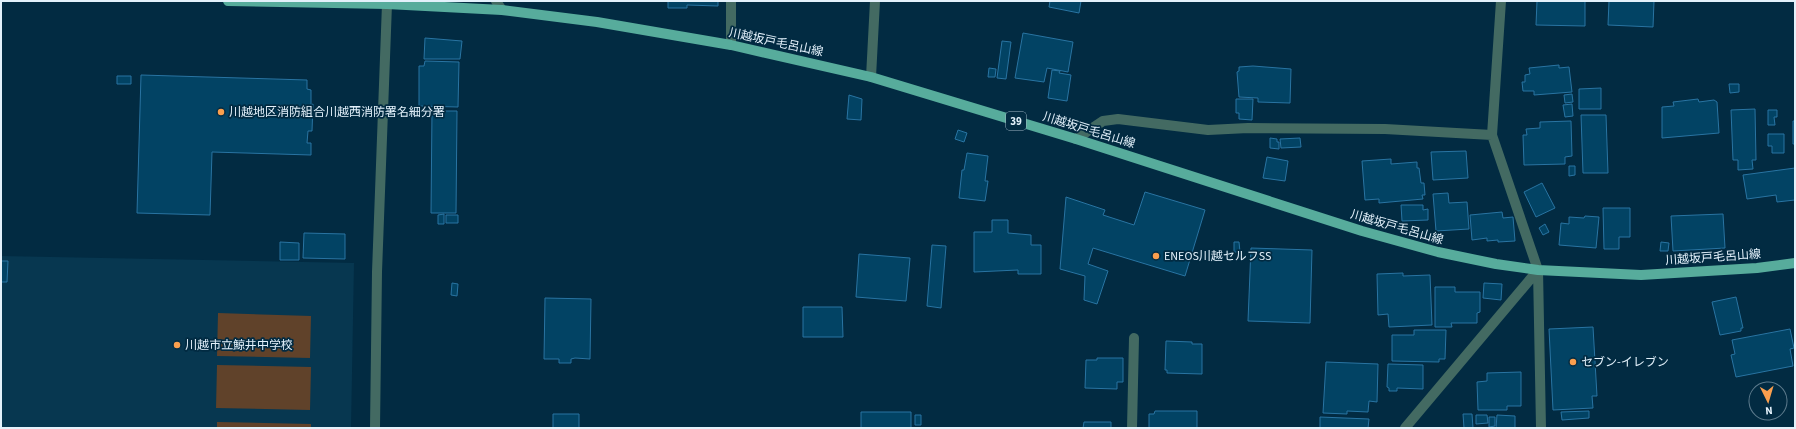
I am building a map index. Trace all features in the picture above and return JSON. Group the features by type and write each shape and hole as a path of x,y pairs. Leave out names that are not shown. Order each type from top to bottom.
{"main road":[{"name":"川越坂戸毛呂山線","path":"228,1 387,4 502,10 597,22 731,45 871,77 1076,139 1362,231 1438,252 1496,264 1538,270 1641,275 1756,268 1795,263"}],"street":[{"path":"496,1 502,10"},
{"path":"731,45 732,1"},
{"path":"871,77 875,1"},
{"path":"1501,1 1492,135 1538,270 1541,428"},
{"path":"375,428 377,272 387,4"},
{"path":"1076,139 1103,121 1118,119 1208,130 1248,128 1385,129 1492,135"},
{"path":"1405,428 1538,270"},
{"path":"1132,428 1134,338"}],"shaded area":[{"name":"川越市立鯨井中学校","path":"1,256 354,263 351,428 1,428"},
{"path":"218,313 311,316 310,358 217,356"},
{"path":"217,365 311,367 310,410 216,408"},
{"path":"217,422 311,424 311,428 217,428"}],"building":[{"path":"668,1 718,1 718,6 687,5 687,8 668,8"},
{"path":"1050,1 1081,1 1079,13 1049,7"},
{"path":"1537,1 1585,1 1585,26 1536,25"},
{"path":"1609,1 1654,1 1653,27 1608,25"},
{"path":"1023,33 1073,42 1068,72 1047,68 1044,82 1015,78"},
{"path":"425,38 462,41 460,59 424,59"},
{"path":"1002,41 1011,42 1006,79 997,78"},
{"path":"425,61 459,62 458,107 419,106 419,66 424,66"},
{"path":"1559,65 1559,68 1569,67 1572,92 1534,95 1534,91 1523,91 1522,82 1525,82 1525,75 1530,74 1529,68"},
{"path":"1253,66 1291,69 1290,103 1258,102 1258,98 1239,97 1237,72 1239,71 1239,67"},
{"path":"989,68 996,69 995,77 988,77"},
{"path":"1052,70 1071,75 1067,101 1048,98"},
{"path":"141,75 307,80 307,89 311,90 311,105 313,104 312,131 308,131 307,143 311,143 311,155 212,152 210,215 137,213"},
{"path":"117,76 131,76 131,84 117,84"},
{"path":"1729,84 1739,84 1739,92 1730,93"},
{"path":"1601,88 1601,109 1579,109 1579,89"},
{"path":"1572,94 1573,102 1565,103 1564,95"},
{"path":"849,95 862,99 861,120 847,119"},
{"path":"1236,99 1253,99 1252,120 1239,119 1239,113 1236,113"},
{"path":"1698,99 1699,102 1714,100 1717,102 1719,133 1662,138 1662,107 1674,106 1673,102"},
{"path":"1572,104 1573,116 1565,117 1563,105"},
{"path":"1755,109 1756,160 1752,160 1753,169 1738,170 1738,160 1733,160 1731,110"},
{"path":"1768,110 1777,110 1777,117 1774,117 1775,125 1768,125"},
{"path":"432,111 457,111 456,213 431,213"},
{"path":"1581,115 1606,115 1608,173 1583,173"},
{"path":"1571,121 1572,156 1565,157 1565,164 1524,165 1523,135 1527,135 1526,129 1540,128 1540,122"},
{"path":"1793,121 1795,121 1795,144 1793,144"},
{"path":"958,130 967,133 964,142 955,139"},
{"path":"1768,134 1784,134 1784,153 1772,153 1772,146 1768,146"},
{"path":"1270,138 1277,139 1277,142 1279,142 1279,149 1270,148"},
{"path":"1300,138 1301,147 1281,148 1280,139"},
{"path":"1466,151 1468,178 1433,180 1431,152"},
{"path":"967,153 988,156 985,181 988,181 985,201 959,198 962,170 964,170"},
{"path":"1267,157 1288,161 1285,181 1263,178"},
{"path":"1391,159 1391,164 1417,162 1421,183 1424,183 1425,195 1422,195 1423,199 1379,203 1379,199 1365,200 1362,161"},
{"path":"1569,166 1575,166 1575,175 1569,176"},
{"path":"1795,168 1795,200 1777,202 1776,195 1747,199 1743,175"},
{"path":"1542,183 1555,208 1536,217 1524,192"},
{"name":"ENEOS川越セルフSS","path":"1145,192 1205,210 1185,276 1093,248 1088,264 1108,271 1097,304 1084,300 1085,276 1060,269 1066,197 1105,210 1103,215 1134,225"},
{"path":"1448,193 1449,203 1467,202 1469,229 1436,231 1433,194"},
{"path":"1401,205 1423,205 1423,210 1428,209 1428,220 1402,221"},
{"path":"1603,208 1630,208 1630,237 1619,237 1619,249 1604,249"},
{"path":"1502,212 1503,218 1513,217 1515,241 1487,241 1487,238 1472,240 1470,215"},
{"path":"444,214 444,224 438,224 438,215"},
{"path":"1723,214 1725,248 1673,251 1671,216"},
{"path":"446,215 458,215 458,223 446,223"},
{"path":"1585,216 1599,217 1596,248 1559,245 1561,223 1569,224 1569,217 1584,218"},
{"path":"992,220 1008,220 1008,233 1031,235 1031,245 1041,245 1041,274 1018,274 1018,270 974,272 974,232 992,232"},
{"path":"1545,224 1549,232 1543,235 1539,228"},
{"path":"304,233 345,234 345,259 303,258"},
{"path":"280,242 299,243 299,260 280,260"},
{"path":"1234,242 1239,242 1240,252 1234,252"},
{"path":"1661,242 1669,243 1668,251 1660,251"},
{"path":"932,245 946,246 941,308 927,306"},
{"path":"1251,248 1312,250 1310,323 1248,321"},
{"path":"859,254 910,258 906,301 856,297"},
{"path":"1,261 8,261 7,282 1,282"},
{"path":"1403,273 1403,276 1430,275 1432,325 1389,327 1388,314 1378,315 1377,274"},
{"path":"452,283 458,284 457,296 451,295"},
{"path":"1484,283 1502,284 1501,300 1483,298"},
{"path":"1435,287 1455,287 1455,292 1480,292 1480,312 1477,313 1477,323 1451,323 1452,327 1435,327"},
{"path":"1736,297 1743,328 1741,328 1741,331 1720,335 1712,302"},
{"path":"545,298 591,299 590,359 575,358 571,359 571,363 559,363 559,359 544,359"},
{"path":"803,307 842,307 843,337 803,337"},
{"name":"セブン-イレブン","path":"1593,327 1597,396 1592,396 1593,408 1553,410 1549,329"},
{"path":"1790,329 1794,348 1790,349 1793,366 1736,377 1731,355 1735,354 1732,340"},
{"path":"1414,330 1446,330 1445,359 1439,359 1439,362 1392,361 1392,335 1414,335"},
{"path":"1166,341 1202,344 1202,374 1167,373 1167,370 1165,370"},
{"path":"1097,358 1123,358 1123,382 1117,382 1117,389 1085,388 1086,360 1097,360"},
{"path":"1326,362 1378,364 1377,402 1369,401 1368,412 1347,411 1347,414 1323,413"},
{"path":"1388,364 1423,365 1423,389 1397,388 1397,391 1389,391 1389,388 1387,387"},
{"path":"1521,372 1521,406 1507,406 1507,410 1478,410 1477,382 1487,381 1487,373"},
{"path":"1155,411 1197,411 1197,428 1149,428 1149,414 1154,414"},
{"path":"1589,411 1589,418 1562,420 1561,412"},
{"path":"861,412 911,412 911,428 861,428"},
{"path":"553,414 579,414 579,428 553,428"},
{"path":"1463,414 1472,414 1473,428 1464,428"},
{"path":"915,415 921,415 921,425 915,425"},
{"path":"1476,415 1487,415 1488,423 1476,424"},
{"path":"1497,415 1515,416 1515,428 1496,428"},
{"path":"1320,417 1369,419 1368,428 1320,428"},
{"path":"1489,417 1495,417 1495,426 1489,427"},
{"path":"1084,422 1111,422 1111,428 1083,428"}],"place":[{"name":"川越地区消防組合川越西消防署名細分署","path":"221,112"},
{"name":"ENEOS川越セルフSS","path":"1156,256"},
{"name":"川越市立鯨井中学校","path":"177,345"},
{"name":"セブン-イレブン","path":"1573,362"}]}
